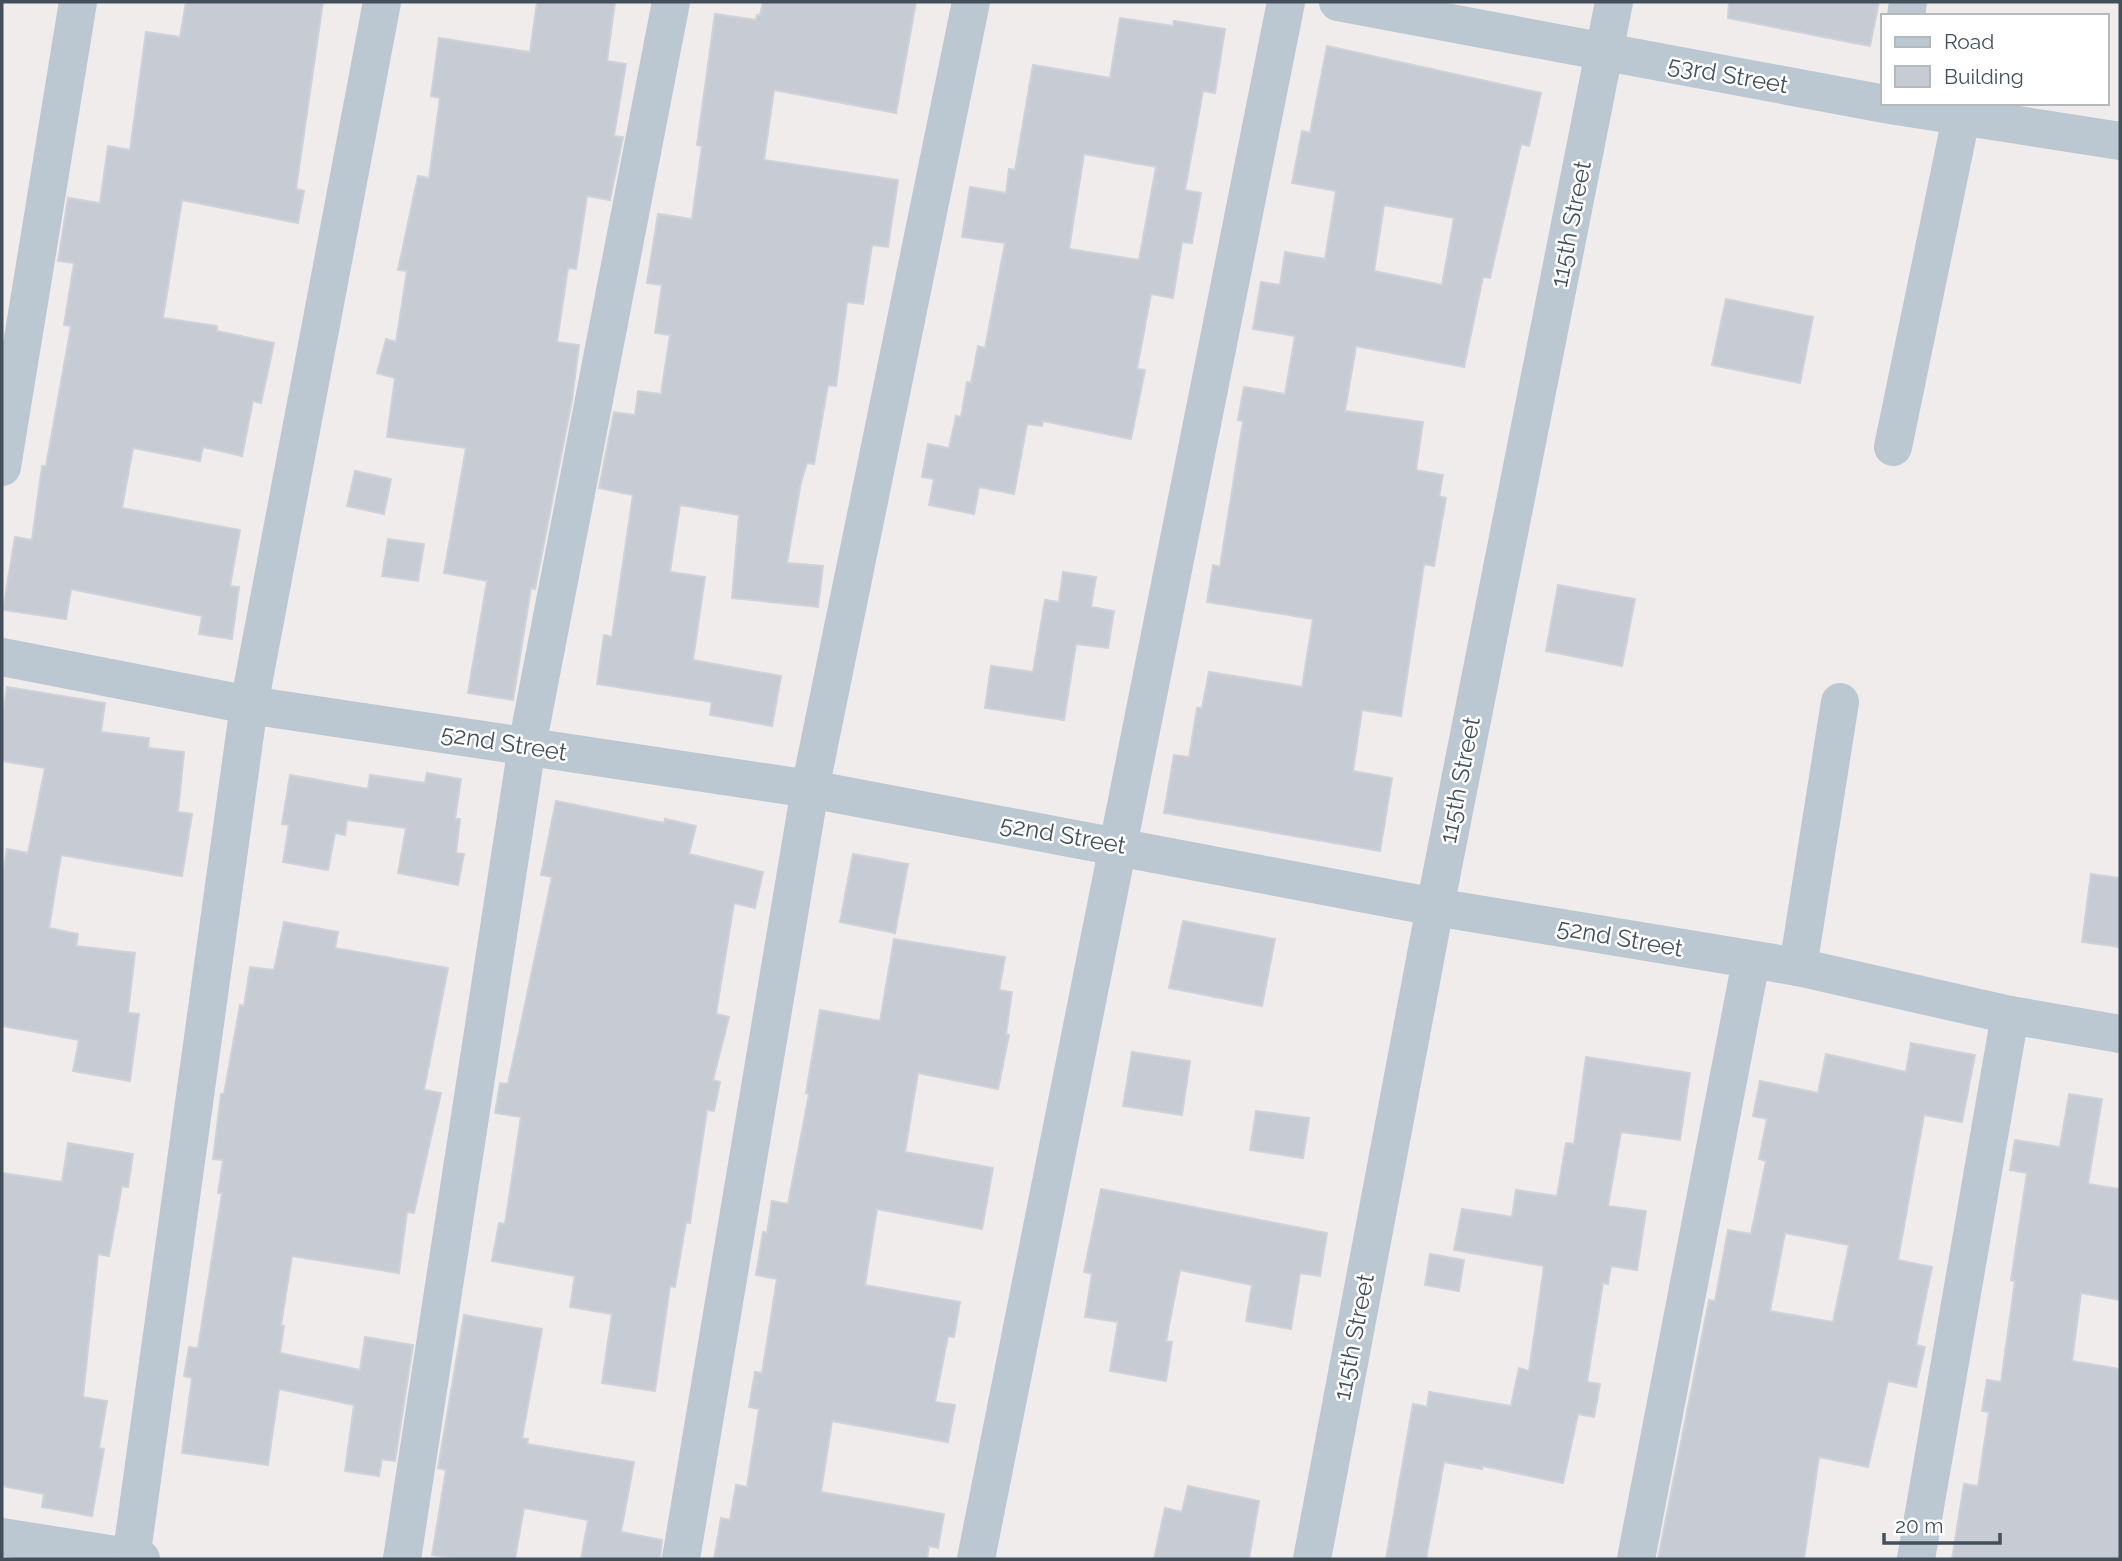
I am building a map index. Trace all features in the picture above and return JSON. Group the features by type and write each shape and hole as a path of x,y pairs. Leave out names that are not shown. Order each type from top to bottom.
{"street":[{"path":"2,467 78,2"},
{"path":"2,1537 134,1559 249,705 382,2"},
{"path":"402,1559 527,746 671,2"},
{"path":"681,1559 810,789 971,2"},
{"path":"976,1559 1286,2"},
{"name":"53rd Street","path":"1338,2 1881,102"},
{"name":"115th Street","path":"1312,1559 1435,907 1614,2"},
{"name":"53rd Street","path":"1895,105 1961,118 2120,141"},
{"path":"1894,447 1961,118"},
{"name":"52nd Street","path":"2,657 249,705 810,789 1120,845 1435,907 1798,967 2010,1015 2120,1034"},
{"path":"1798,967 1840,702"},
{"path":"1636,1559 1751,961"},
{"path":"1916,1559 2010,1015"}],"building":[{"path":"186,2 323,2 296,189 304,191 298,223 182,200 163,318 217,326 217,331 274,343 261,403 253,401 242,456 203,447 200,461 133,448 122,508 240,530 230,586 239,587 232,639 199,634 202,616 71,589 66,619 3,610 15,537 32,540 42,466 46,466 71,326 64,325 74,263 58,261 68,198 100,203 108,146 130,150 146,32 180,37"},
{"path":"537,2 615,2 607,61 626,64 614,136 623,137 610,200 587,196 576,269 568,268 557,342 579,345 572,400 535,589 531,588 513,700 468,693 487,581 444,573 466,448 387,437 395,378 377,373 386,339 396,342 407,271 398,270 418,176 429,178 440,98 431,96 439,38 530,52"},
{"path":"763,2 916,2 896,113 774,90 764,160 898,180 888,247 872,245 863,304 847,302 836,386 828,385 814,464 807,463 801,482 787,563 823,566 818,607 732,598 739,515 680,505 670,572 705,577 693,660 781,676 772,726 710,715 712,702 597,684 604,635 612,637 633,495 599,488 614,412 635,415 638,391 661,394 670,335 655,333 662,285 647,283 658,214 692,219 702,146 697,145 715,14 756,20"},
{"path":"1729,2 1879,2 1870,46 1728,18"},
{"path":"1120,18 1173,26 1174,21 1225,29 1215,93 1203,91 1185,190 1201,193 1192,243 1182,242 1173,298 1151,294 1137,369 1145,370 1131,439 1043,421 1042,426 1027,424 1014,494 979,487 974,514 929,505 934,479 922,477 928,444 949,448 956,416 961,417 967,382 971,383 978,346 985,348 1005,243 962,237 970,187 1006,193 1009,169 1015,170 1033,65 1110,78","holes":["1084,154 1156,167 1139,260 1069,249"]},
{"path":"1327,46 1541,93 1529,146 1521,144 1490,278 1483,277 1464,367 1356,346 1345,411 1423,422 1416,470 1443,475 1439,496 1446,498 1434,566 1424,564 1401,716 1362,710 1353,771 1392,778 1380,851 1164,813 1174,755 1189,757 1197,708 1202,708 1209,672 1302,687 1313,619 1207,602 1213,565 1220,567 1243,421 1238,420 1244,387 1285,394 1295,336 1253,329 1261,282 1280,285 1285,252 1325,259 1336,191 1292,183 1302,131 1310,133","holes":["1384,205 1454,218 1442,285 1374,271"]},
{"path":"1726,299 1813,317 1800,383 1712,365"},
{"path":"355,471 391,479 384,514 347,506"},
{"path":"388,539 424,544 418,581 382,576"},
{"path":"1063,572 1096,577 1091,607 1114,611 1108,648 1076,644 1064,720 985,708 991,666 1033,672 1045,600 1059,602"},
{"path":"1558,585 1635,599 1622,666 1546,651"},
{"path":"7,687 105,703 101,732 149,738 148,748 184,752 178,812 192,814 182,876 61,855 49,928 78,934 76,946 135,953 128,1013 139,1014 130,1081 73,1071 79,1040 2,1026 2,880 7,849 28,853 45,768 2,761 2,721"},
{"path":"427,773 461,779 455,819 460,819 456,853 464,854 458,885 398,873 406,828 347,820 345,835 335,833 328,870 283,862 289,825 282,824 290,775 368,789 370,775 425,783"},
{"path":"556,801 664,823 665,819 696,826 689,854 763,872 755,908 734,903 716,1014 729,1017 713,1080 720,1082 714,1111 707,1110 690,1223 686,1222 675,1287 670,1286 655,1391 602,1383 612,1314 570,1307 575,1276 492,1261 499,1223 505,1224 521,1117 495,1113 500,1083 508,1084 552,877 541,875"},
{"path":"853,854 908,864 895,933 840,922"},
{"path":"2091,874 2120,878 2120,947 2082,942"},
{"path":"1183,921 1275,939 1262,1006 1169,988"},
{"path":"284,922 338,932 335,948 448,968 424,1090 441,1093 414,1213 407,1212 399,1273 292,1256 281,1325 284,1326 280,1353 360,1370 365,1337 413,1345 395,1461 382,1459 379,1476 345,1471 354,1405 279,1389 268,1465 182,1453 192,1378 184,1376 189,1347 198,1348 222,1193 218,1193 223,1160 213,1159 221,1094 224,1094 240,1005 244,1006 250,967 274,970"},
{"path":"894,939 1005,957 999,990 1012,992 1006,1034 1009,1035 998,1089 918,1073 905,1152 993,1168 982,1229 877,1209 865,1285 960,1302 954,1337 948,1336 935,1402 955,1405 948,1442 832,1421 821,1492 944,1514 938,1548 929,1546 927,1559 714,1559 721,1518 730,1520 736,1485 747,1487 759,1409 749,1407 755,1372 762,1373 777,1279 756,1275 763,1232 767,1233 772,1201 788,1204 809,1094 806,1093 820,1010 880,1021"},
{"path":"1911,1043 1975,1055 1962,1122 1924,1115 1898,1260 1932,1267 1916,1345 1925,1347 1916,1387 1888,1381 1868,1467 1819,1457 1804,1559 1658,1559 1709,1300 1715,1301 1728,1230 1751,1234 1766,1161 1759,1159 1767,1119 1753,1116 1760,1081 1818,1093 1826,1054 1906,1072","holes":["1785,1233 1849,1245 1833,1322 1770,1311"]},
{"path":"1132,1052 1190,1061 1182,1115 1123,1106"},
{"path":"1586,1057 1690,1073 1680,1140 1621,1132 1608,1206 1646,1211 1637,1270 1611,1266 1608,1284 1603,1283 1587,1382 1600,1384 1594,1417 1578,1414 1563,1483 1483,1466 1482,1469 1444,1462 1426,1559 1386,1559 1413,1404 1427,1407 1429,1392 1511,1406 1519,1368 1529,1371 1544,1266 1454,1250 1462,1209 1512,1217 1516,1190 1557,1196 1566,1143 1574,1144"},
{"path":"2069,1094 2102,1099 2088,1184 2120,1189 2120,1300 2081,1293 2072,1361 2120,1369 2120,1559 1952,1559 1964,1484 1978,1486 1989,1412 1982,1411 1987,1380 2001,1382 2015,1281 2011,1280 2027,1173 2010,1170 2015,1140 2060,1147"},
{"path":"1256,1111 1309,1118 1303,1158 1250,1150"},
{"path":"68,1143 133,1154 128,1187 122,1186 109,1256 98,1254 83,1397 107,1401 99,1448 104,1449 92,1516 42,1507 44,1494 2,1486 2,1173 62,1182"},
{"path":"1101,1189 1327,1233 1320,1276 1300,1273 1291,1329 1246,1321 1252,1285 1180,1270 1166,1341 1172,1342 1166,1381 1110,1371 1118,1322 1085,1317 1092,1274 1084,1272"},
{"path":"1430,1254 1464,1260 1459,1291 1425,1285"},
{"path":"464,1315 542,1329 522,1438 528,1439 527,1444 634,1462 621,1532 662,1540 660,1559 581,1559 588,1520 524,1508 515,1559 456,1559 432,1555 446,1470 438,1468"},
{"path":"1188,1486 1259,1501 1249,1559 1154,1559 1165,1508 1182,1512"}]}
